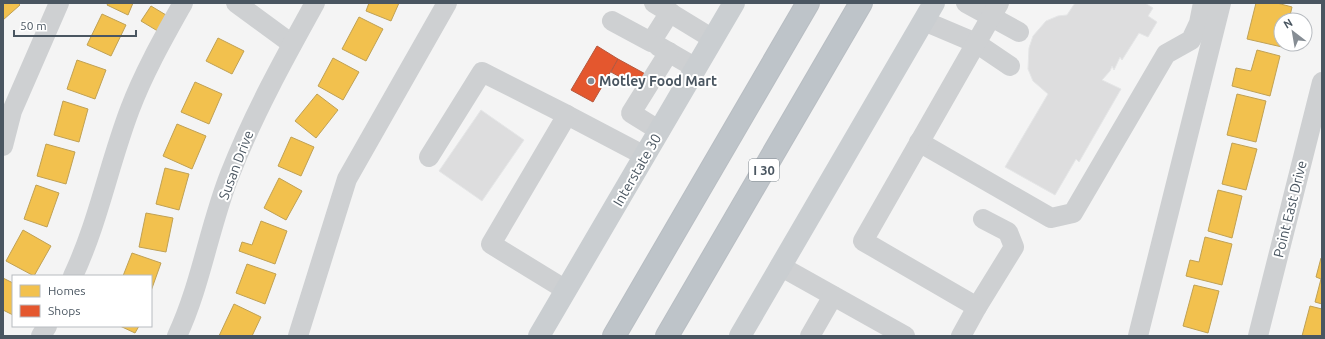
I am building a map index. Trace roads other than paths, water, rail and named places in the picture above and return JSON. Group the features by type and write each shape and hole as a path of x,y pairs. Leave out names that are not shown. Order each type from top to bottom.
{"highway":[{"path":"614,336 808,3"},
{"name":"I 30","path":"667,336 861,3"}],"main road":[{"name":"Interstate 30","path":"539,336 734,3"},
{"path":"740,336 929,12"}],"street":[{"path":"3,146 12,111 59,3"},
{"path":"73,275 84,253 130,109 159,47 183,3"},
{"path":"236,3 292,44"},
{"name":"Susan Drive","path":"177,336 200,274 229,176 251,126 292,44 315,3"},
{"path":"298,336 347,179 447,3"},
{"path":"966,3 996,10 1019,32"},
{"path":"919,142 1051,218 1073,213 1166,54 1191,40 1199,23 1203,3"},
{"path":"1138,336 1221,3"},
{"path":"651,42 662,8 713,39"},
{"path":"977,307 862,241 996,10"},
{"path":"929,12 1010,66"},
{"path":"612,21 696,68"},
{"path":"660,130 631,113 669,52"},
{"path":"429,157 482,72 645,156"},
{"name":"Point East Drive","path":"1258,336 1322,82"},
{"path":"566,290 491,244 567,115"},
{"path":"961,336 1014,247 1008,232 983,219"},
{"path":"780,266 905,336"},
{"path":"810,336 833,296"},
{"path":"41,336 46,327"}],"place":[{"name":"Motley Food Mart","path":"591,81"}]}
